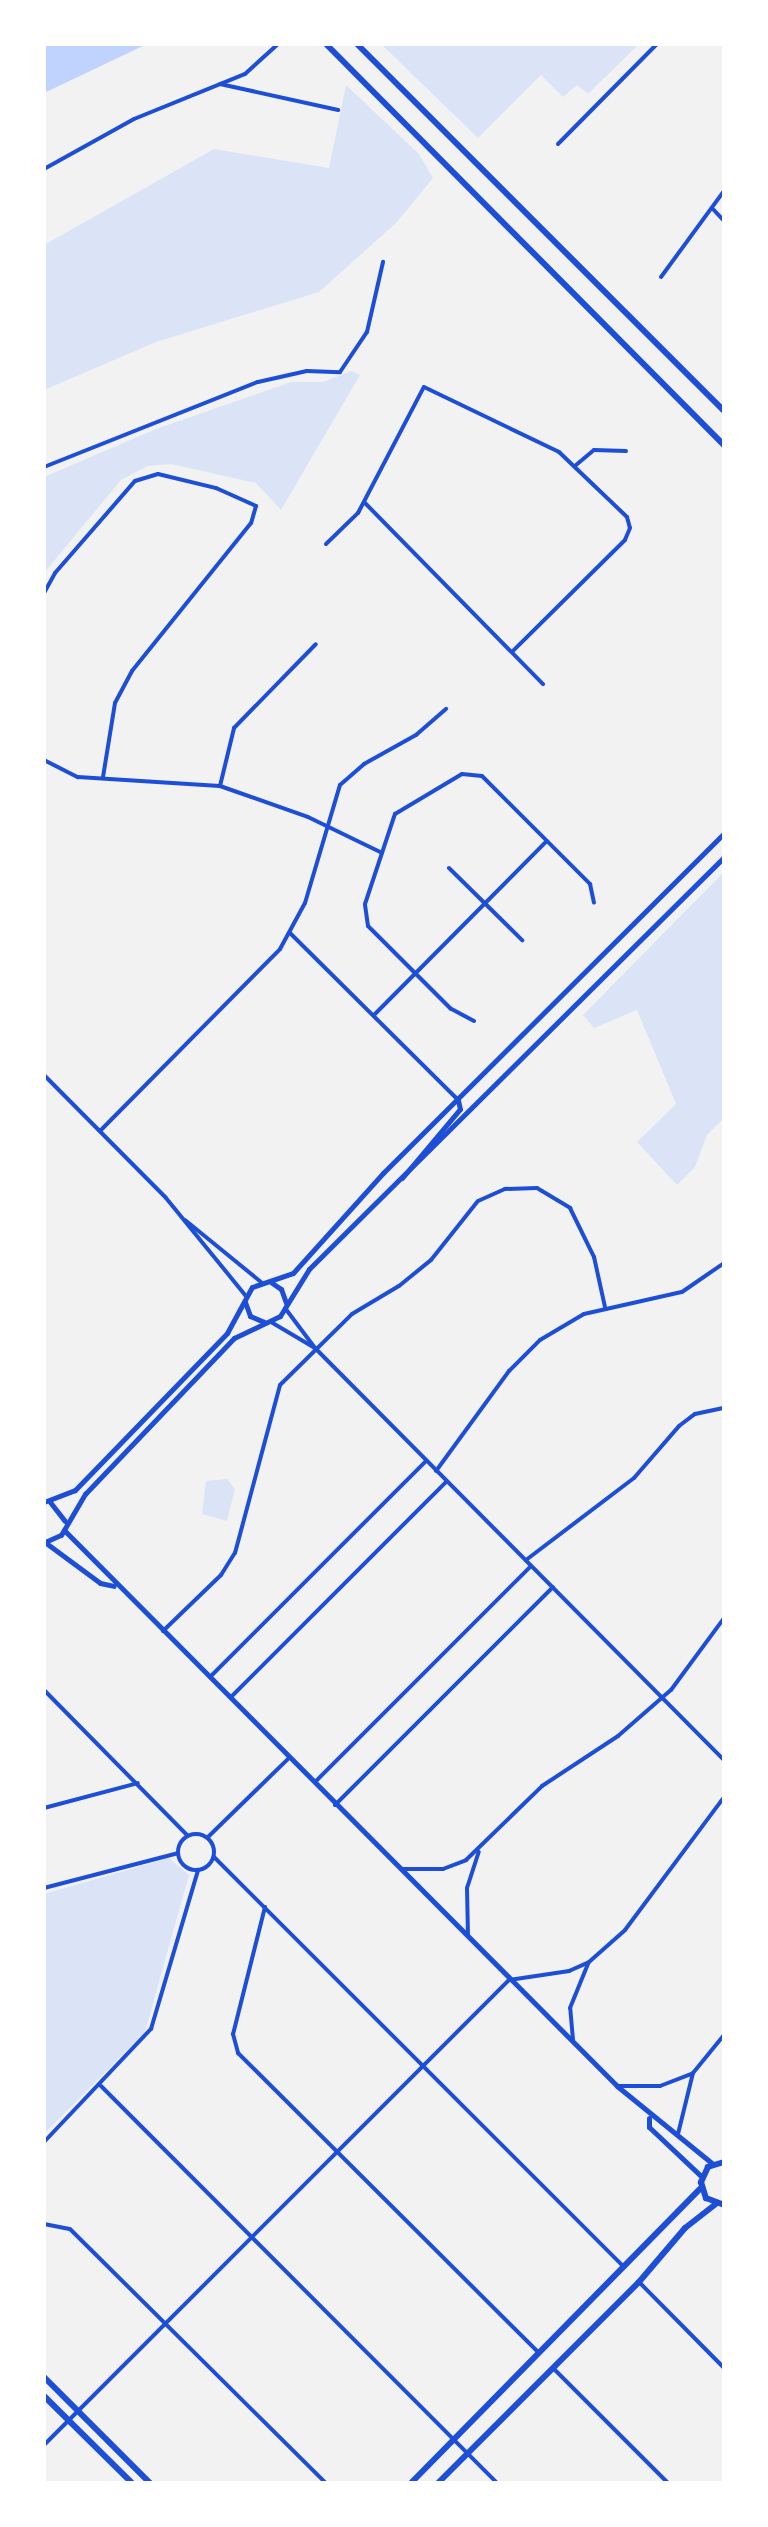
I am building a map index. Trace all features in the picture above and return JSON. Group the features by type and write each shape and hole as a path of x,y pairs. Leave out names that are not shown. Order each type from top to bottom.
{"main road":[{"path":"326,44 724,445"},
{"path":"357,44 724,411"},
{"path":"411,2483 701,2188 702,2177 713,2164 724,2162"},
{"path":"438,2483 639,2282 685,2228 720,2204 701,2188"},
{"path":"44,2377 150,2483"},
{"path":"44,2396 132,2483"}],"street":[{"path":"44,169 134,119 245,74 278,44"},
{"path":"558,144 657,44"},
{"path":"220,84 338,110"},
{"path":"661,277 724,191"},
{"path":"711,208 724,221"},
{"path":"44,467 258,382 307,371 340,372 367,332 383,262"},
{"path":"326,544 365,503 424,387 576,465 627,517 630,528 625,540 512,652"},
{"path":"576,465 594,450 626,451"},
{"path":"44,593 135,481 158,474 216,488 256,506 251,523 132,671 115,703 103,777"},
{"path":"365,503 543,684"},
{"path":"220,786 234,728 316,644"},
{"path":"100,1131 280,949 290,933 319,863 334,795 346,778 408,741 446,709"},
{"path":"44,760 78,777 220,786 382,853"},
{"path":"474,1021 451,1009 368,926 365,904 387,827 399,810 470,773 482,776 590,884 594,903"},
{"path":"45,1502 75,1490 227,1333 246,1299 264,1282 293,1273 458,1100 724,833"},
{"path":"374,1015 487,905 547,841"},
{"path":"115,1586 100,1583 45,1542 65,1527 85,1494 234,1338 269,1322 286,1306 309,1269 395,1189 724,857"},
{"path":"449,868 522,940"},
{"path":"290,933 458,1100 460,1109 395,1189"},
{"path":"44,1075 235,1276 250,1316 269,1322 315,1348"},
{"path":"163,1631 230,1564 275,1398 315,1348 352,1314 431,1260 478,1201 505,1189 537,1188 570,1208 594,1257 605,1307"},
{"path":"180,1216 264,1282 281,1289 286,1306 315,1348 724,1760"},
{"path":"436,1471 525,1353 566,1323 605,1307 682,1292 724,1263"},
{"path":"526,1560 634,1478 679,1426 695,1414 724,1408"},
{"path":"209,1678 426,1461"},
{"path":"229,1698 447,1481"},
{"path":"45,1502 59,1507 65,1527 115,1586 509,1980 649,2117 678,2134 713,2164"},
{"path":"314,1783 531,1566"},
{"path":"335,1805 553,1587"},
{"path":"400,1869 454,1866 481,1848 542,1786 618,1736 662,1697 689,1669 724,1618"},
{"path":"44,1690 187,1835 208,1837 289,1758"},
{"path":"44,1808 139,1783"},
{"path":"44,2445 509,1980 569,1971 589,1962 651,1902 724,1797"},
{"path":"44,1888 178,1853 187,1835"},
{"path":"208,1837 214,1857 624,2267"},
{"path":"469,1939 467,1888 481,1848"},
{"path":"178,1853 184,1866 198,1870"},
{"path":"44,2142 101,2086 151,2029 198,1870 214,1857"},
{"path":"265,1907 233,2044 539,2353"},
{"path":"574,2043 570,2008 589,1962"},
{"path":"678,2134 693,2073 724,2035"},
{"path":"617,2086 660,2086 693,2073"},
{"path":"101,2086 497,2483"},
{"path":"649,2117 649,2127 702,2177"},
{"path":"44,2224 70,2229 326,2483"},
{"path":"639,2282 724,2368"},
{"path":"553,2368 668,2483"}],"shaded area":[{"path":"381,44 639,44 588,94 577,85 563,97 541,75 478,138"},
{"path":"346,85 419,154 433,178 396,223 319,292 156,342 44,390 44,245 214,149 329,168"},
{"path":"351,371 360,375 281,510 256,483 171,464 148,466 121,480 44,573 44,477 156,429 291,382 323,382"},
{"path":"724,872 724,1118 707,1135 695,1167 677,1185 637,1142 676,1104 637,1010 594,1028 583,1015"},
{"path":"227,1479 235,1489 227,1521 202,1514 206,1481"},
{"path":"169,1858 189,1875 145,2032 44,2134 44,1894"}],"water":[{"path":"44,44 147,44 44,93"}]}
